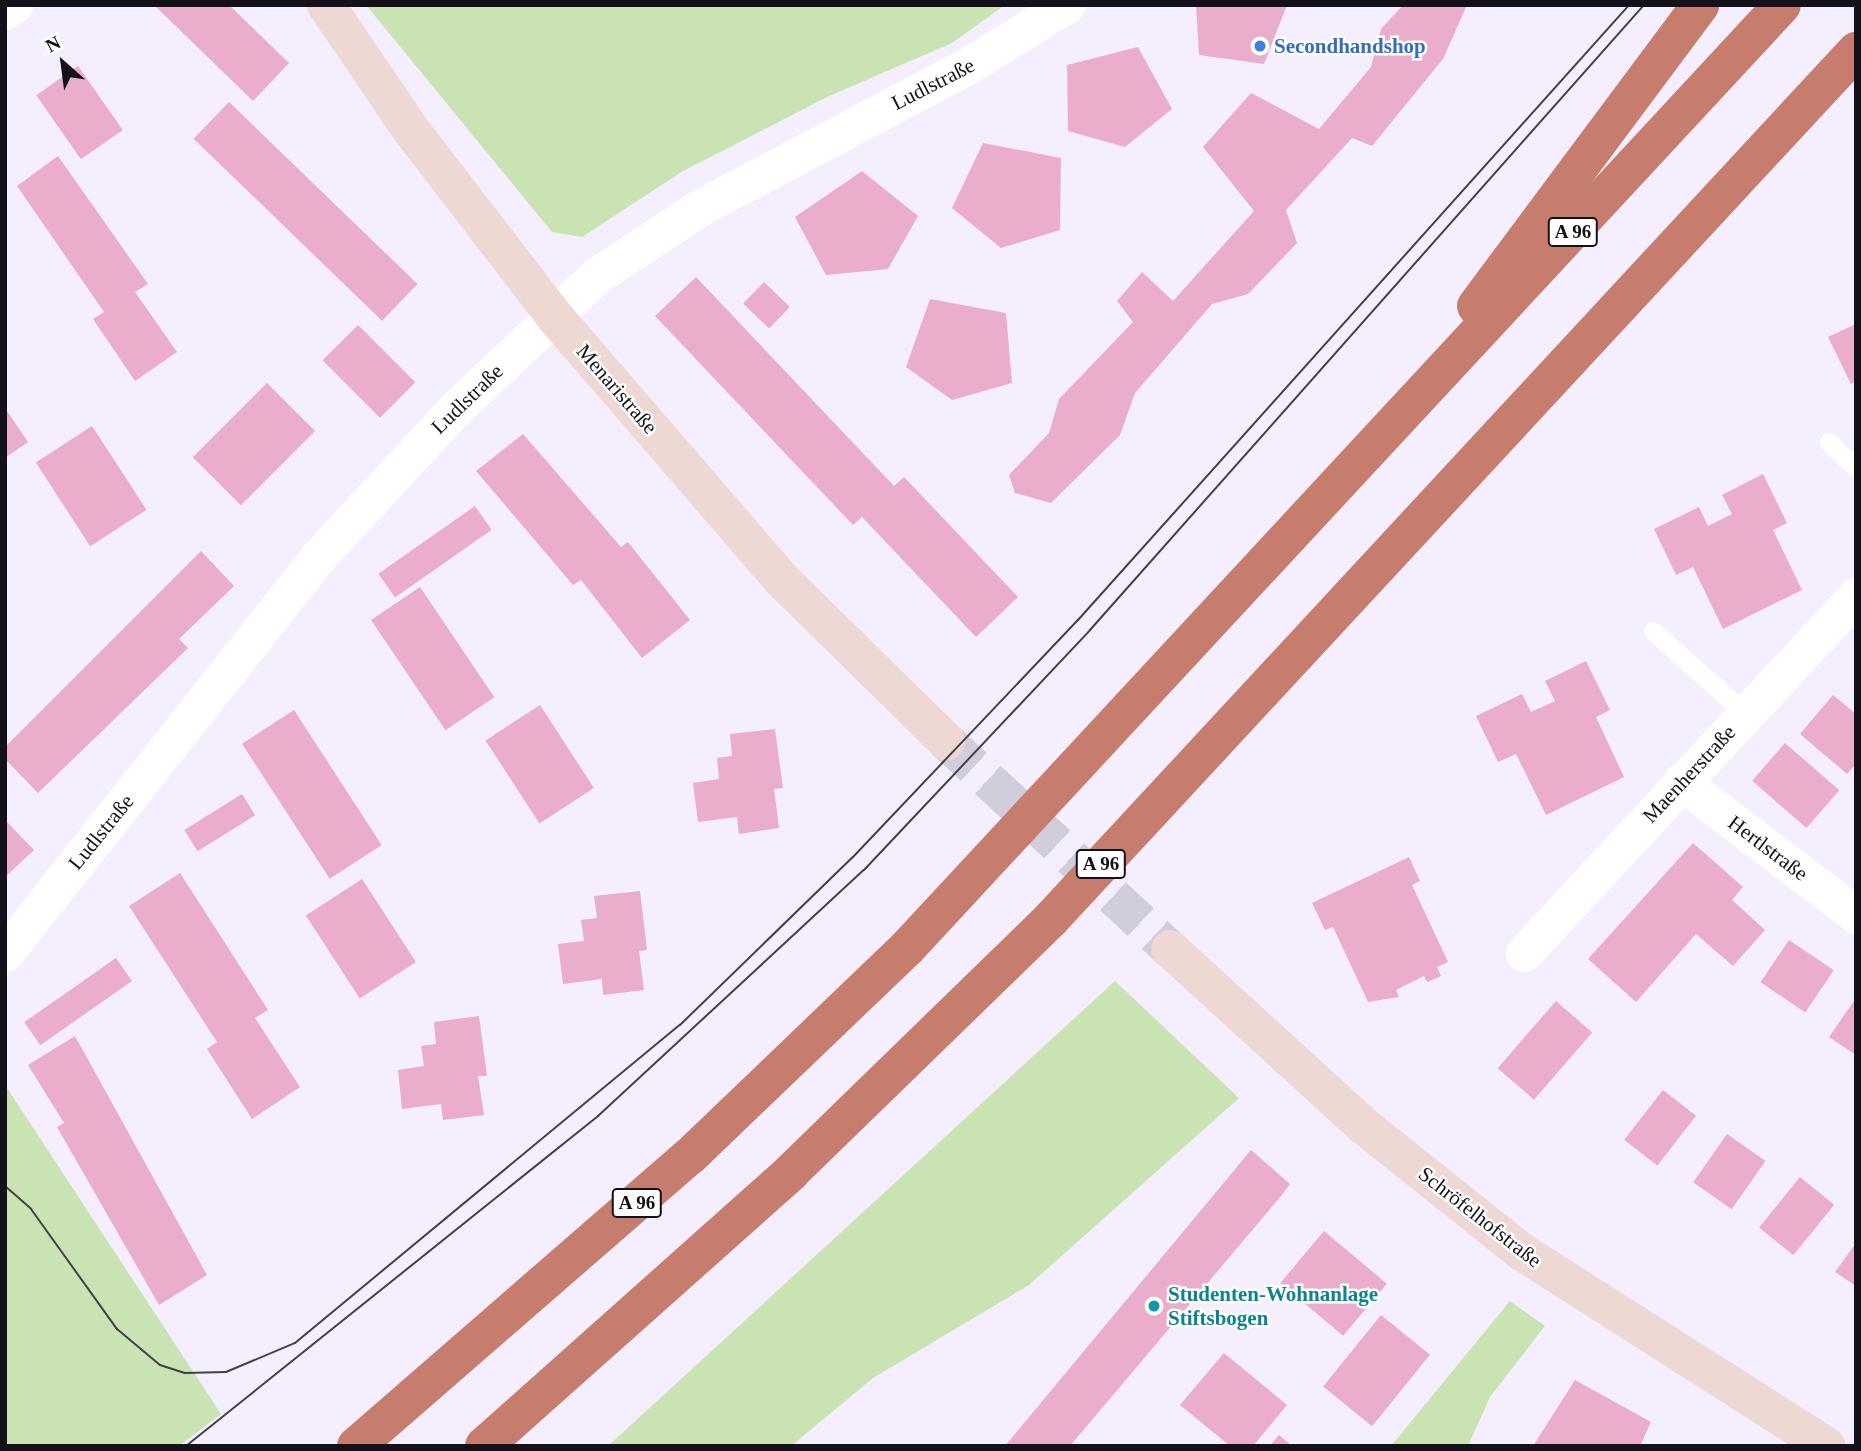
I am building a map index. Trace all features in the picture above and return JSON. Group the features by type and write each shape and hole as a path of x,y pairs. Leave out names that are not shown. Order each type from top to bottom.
{"highway":[{"path":"1363,460 1700,5"},
{"name":"A 96","path":"356,1446 690,1157 907,948 1363,460 1782,5"},
{"name":"A 96","path":"484,1446 791,1172 1051,919 1856,51"}],"street":[{"path":"5,11 14,5"},
{"name":"Menaristraße","path":"326,5 411,130 555,317 780,578 946,741"},
{"name":"Ludlstraße","path":"5,953 319,556 454,410 596,276 701,207 993,52 1066,5"},
{"name":"Maenherstraße","path":"1524,953 1856,596"},
{"name":"Hertlstraße","path":"1681,782 1856,915"},
{"name":"Schröfelhofstraße","path":"1170,949 1358,1121 1522,1252 1824,1445"}],"lane":[{"path":"1829,442 1856,468"},
{"path":"1653,631 1746,714"}],"green space":[{"path":"366,5 1005,5 952,43 827,97 683,171 582,237 552,232"},
{"path":"1115,981 1239,1098 1029,1285 873,1378 791,1446 608,1446"},
{"path":"5,1085 221,1414 179,1446 5,1446"},
{"path":"1510,1301 1545,1326 1490,1397 1468,1446 1391,1446"}],"building":[{"path":"154,5 229,5 289,63 253,101"},
{"path":"1196,5 1287,5 1264,64 1199,55"},
{"path":"1403,5 1467,5 1443,59 1372,146 1352,138 1286,210 1297,243 1248,294 1212,304 1135,393 1120,435 1051,503 1015,493 1009,475 1049,433 1059,399 1133,322 1117,301 1142,272 1173,301 1254,211 1203,147 1251,93 1319,129 1371,67 1381,29"},
{"path":"1138,47 1172,109 1125,147 1068,131 1067,65"},
{"path":"78,66 123,130 81,159 36,95"},
{"path":"229,102 417,284 382,321 194,139"},
{"path":"983,143 1061,158 1060,230 1001,248 952,208"},
{"path":"58,156 148,284 135,292 177,352 135,381 93,319 104,312 17,186"},
{"path":"862,171 918,216 888,269 826,275 795,217"},
{"path":"696,277 894,486 904,477 1018,597 976,637 862,517 853,525 655,316"},
{"path":"764,282 790,307 769,329 743,304"},
{"path":"930,299 1006,313 1012,383 952,400 906,367"},
{"path":"1856,324 1856,381 1851,384 1828,337"},
{"path":"358,325 415,382 380,418 323,360"},
{"path":"267,383 315,431 241,505 193,457"},
{"path":"5,408 28,442 5,458"},
{"path":"92,426 146,510 90,546 36,462"},
{"path":"523,434 621,547 628,542 690,620 642,658 581,580 573,585 476,471"},
{"path":"1763,474 1787,523 1773,530 1802,590 1723,629 1693,567 1676,575 1654,529 1699,507 1708,526 1732,514 1722,495"},
{"path":"475,506 492,530 395,597 378,574"},
{"path":"201,551 234,586 179,639 188,648 38,793 5,759 5,747"},
{"path":"420,587 494,697 445,730 371,620"},
{"path":"1586,661 1610,710 1596,717 1624,777 1546,815 1516,754 1498,762 1476,716 1522,694 1531,712 1555,701 1545,681"},
{"path":"1833,695 1856,714 1856,764 1847,774 1800,734"},
{"path":"540,705 594,788 539,823 485,740"},
{"path":"294,710 382,845 330,879 242,744"},
{"path":"775,729 783,788 774,789 779,828 739,834 737,817 698,822 693,783 719,779 717,758 732,756 730,734"},
{"path":"1785,743 1839,790 1807,828 1752,781"},
{"path":"242,794 255,815 198,851 184,830"},
{"path":"5,820 34,850 5,877"},
{"path":"1693,843 1743,887 1732,900 1765,930 1733,966 1696,934 1636,1002 1588,959"},
{"path":"1409,857 1420,881 1412,885 1448,962 1437,967 1441,976 1427,982 1424,976 1396,990 1399,997 1368,1002 1333,927 1325,930 1312,903"},
{"path":"180,873 268,1010 255,1018 300,1087 252,1119 207,1049 217,1042 129,906"},
{"path":"362,879 416,962 360,999 306,915"},
{"path":"640,891 647,950 639,951 644,990 603,995 602,979 563,984 558,944 584,941 581,920 597,918 594,896"},
{"path":"1789,940 1834,970 1805,1012 1760,982"},
{"path":"116,958 132,981 40,1045 24,1022"},
{"path":"1856,998 1856,1055 1829,1037"},
{"path":"1556,1001 1592,1032 1534,1100 1498,1068"},
{"path":"479,1016 487,1076 478,1076 484,1115 443,1120 441,1104 402,1109 398,1070 424,1066 421,1046 436,1044 434,1022"},
{"path":"75,1036 207,1275 159,1305 57,1127 64,1123 28,1065"},
{"path":"1663,1090 1696,1116 1657,1166 1624,1140"},
{"path":"1727,1134 1766,1161 1732,1209 1693,1182"},
{"name":"Studenten-Wohnanlage Stiftsbogen","path":"1251,1150 1290,1184 1281,1196 1070,1446 1005,1446"},
{"path":"1800,1177 1834,1205 1793,1255 1759,1228"},
{"path":"1324,1231 1387,1284 1343,1336 1280,1283"},
{"path":"1856,1243 1856,1286 1835,1272"},
{"path":"1381,1315 1430,1355 1372,1426 1323,1386"},
{"path":"1224,1353 1287,1405 1253,1446 1230,1446 1180,1405"},
{"path":"1575,1380 1651,1422 1640,1446 1533,1446"},
{"path":"1279,1435 1292,1446 1270,1446"}],"tunnel":[{"path":"946,741 1170,949"}],"tram line":[{"path":"5,1186 31,1209 117,1329 160,1365 185,1373 226,1372 295,1343 680,1025 853,857 1078,620 1629,5"},
{"path":"186,1446 598,1116 864,870 1090,630 1644,5"}],"place":[{"name":"Secondhandshop","path":"1260,46"},
{"name":"Studenten-Wohnanlage Stiftsbogen","path":"1154,1306"}]}
